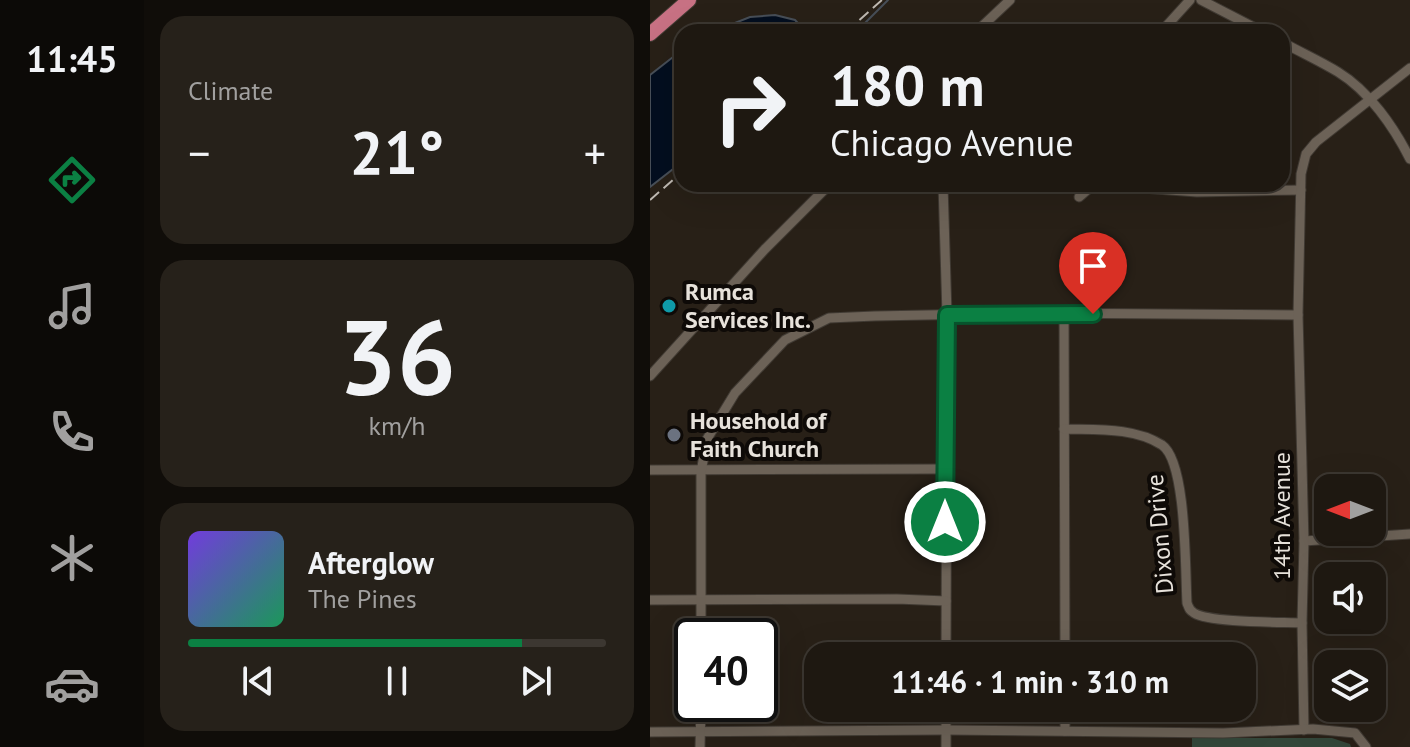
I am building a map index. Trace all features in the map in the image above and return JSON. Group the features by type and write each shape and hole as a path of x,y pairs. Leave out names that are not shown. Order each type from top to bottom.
{"highway":[{"path":"650,34 689,0"}],"street":[{"path":"984,24 1010,0"},
{"path":"1168,24 1190,0"},
{"path":"1201,0 1248,24"},
{"path":"1290,46 1357,86 1400,139 1410,159"},
{"name":"14th Avenue","path":"1304,730 1304,541 1298,315 1301,174 1306,154 1316,142 1410,68"},
{"path":"1290,190 1301,190"},
{"path":"650,376 822,192"},
{"path":"943,192 947,315 946,642"},
{"path":"1079,197 1085,192"},
{"path":"1064,313 1065,642"},
{"path":"701,618 701,472 707,439 735,393 785,340 829,318 1064,313 1298,315"},
{"name":"Dixon Drive","path":"1064,429 1134,433 1164,446 1177,467 1190,610 1195,614 1229,620 1302,623"},
{"path":"650,470 945,469"},
{"path":"1304,541 1410,534"},
{"path":"650,600 946,601"},
{"path":"700,722 700,747"},
{"path":"946,722 946,747"},
{"path":"1065,722 1065,731"},
{"path":"650,732 946,730 1223,733 1304,730 1355,733 1366,747"}],"green space":[{"path":"1192,738 1332,738 1351,747 1192,747"}],"water":[{"path":"775,15 795,20 799,24 732,24 750,17"},
{"path":"674,56 674,168 650,187 650,75"}],"waterway":[{"path":"864,24 888,0"}],"railway":[{"path":"855,24 882,0"},
{"path":"650,200 674,179"}],"place":[{"name":"Rumca Services Inc.","path":"669,306"},
{"name":"Household of Faith Church","path":"674,435"}],"route":[{"path":"945,522 947,315 1093,314"}]}
